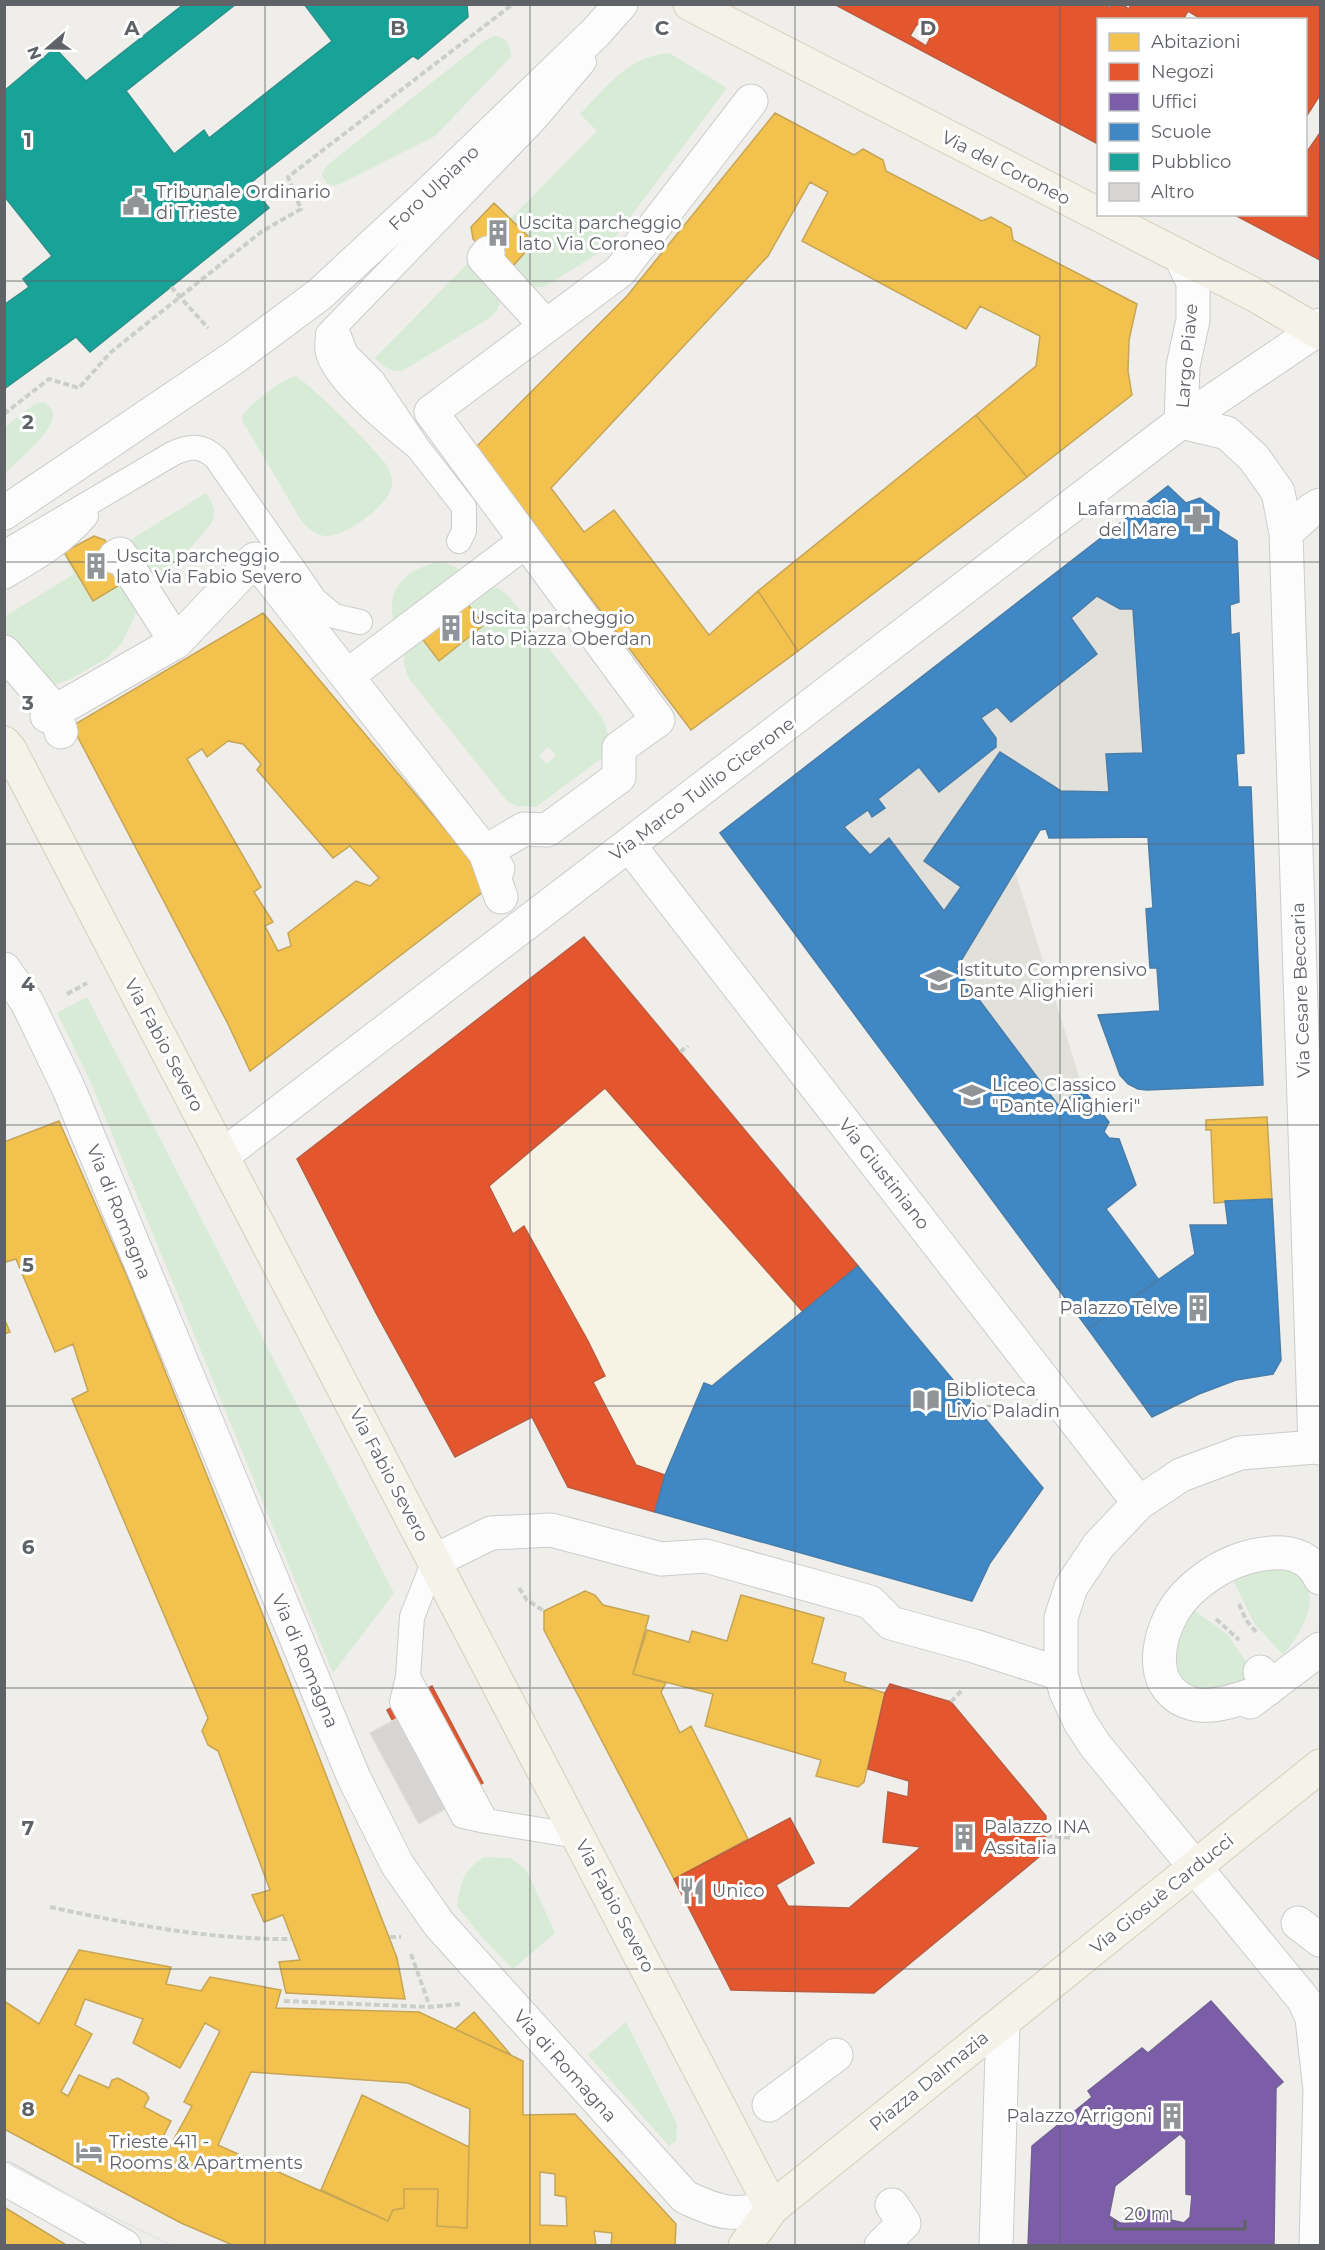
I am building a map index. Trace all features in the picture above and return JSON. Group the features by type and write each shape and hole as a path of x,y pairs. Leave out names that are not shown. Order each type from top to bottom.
{"main road":[{"name":"Via del Coroneo","path":"690,4 1097,213"},
{"name":"Via del Coroneo","path":"1102,216 1319,329"},
{"name":"Via Fabio Severo","path":"4,743 10,750 772,2208"},
{"name":"Via Giosuè Carducci","path":"1003,2022 1320,1766"},
{"name":"Piazza Dalmazia","path":"745,2246 772,2208 1003,2022"}],"street":[{"name":"Foro Ulpiano","path":"4,513 235,357 320,294 428,194 596,32 621,4"},
{"path":"485,852 524,829 547,830 619,777 619,748 658,720 431,412 620,270 751,101"},
{"path":"488,254 484,258 546,326"},
{"name":"Largo Piave","path":"1181,422 1183,366 1193,320 1193,283 1182,257"},
{"name":"Largo Piave","path":"1181,422 1319,329"},
{"name":"Largo Piave","path":"1181,422 1227,433 1254,458 1278,492 1286,534"},
{"name":"Via Marco Tullio Cicerone","path":"222,1156 1181,422"},
{"path":"1286,534 1310,511 1320,505"},
{"name":"Via Cesare Beccaria","path":"1286,534 1318,1447"},
{"path":"347,676 437,612 526,541"},
{"path":"115,557 120,554 176,642"},
{"path":"4,652 54,720 176,642 255,559 485,852 507,892"},
{"name":"Via Giustiniano","path":"629,845 1139,1503"},
{"name":"Via di Romagna","path":"4,969 27,1002 68,1087 354,1779 397,1864 439,1924 685,2197 717,2212 745,2214 772,2208"},
{"path":"1316,2246 1320,2090 1312,2018 1304,2000 1095,1745 1080,1722 1066,1692 1061,1674 1061,1618 1071,1587 1099,1545 1139,1503 1181,1475 1240,1453 1318,1447"},
{"path":"434,1561 491,1533 551,1530 661,1559 706,1556 870,1602 891,1623 974,1646 1061,1674"},
{"path":"1285,1667 1226,1703 1194,1705 1174,1694 1162,1680 1158,1667 1161,1639 1173,1611 1191,1600 1203,1580 1226,1572 1253,1554 1281,1552 1303,1557 1316,1569 1320,1578"},
{"path":"1228,1720 1285,1667 1320,1625"},
{"name":"Piazza Dalmazia","path":"996,2246 1003,2022"},
{"path":"790,2099 837,2055"},
{"path":"4,2178 124,2246"},
{"path":"881,2246 904,2223 892,2205"}],"lane":[{"path":"459,541 464,531 464,507 418,448 374,411 350,386 328,353 328,334 533,122 592,52 625,4"},
{"path":"4,553 182,449 195,446 207,450 216,459 315,600 334,616 360,622"},
{"path":"4,577 31,561 75,529 102,495"},
{"path":"434,1561 412,1617 408,1677 486,1821 578,1836"}],"path":[{"path":"4,414 49,379 78,388 110,353 261,232 301,209 288,177 513,4"},
{"path":"171,287 235,357"},
{"path":"680,1052 688,1046"},
{"path":"1226,1572 1246,1620 1285,1667"},
{"path":"519,1588 527,1600 544,1611"},
{"path":"1191,1600 1237,1637 1285,1667"},
{"path":"951,1702 962,1690"},
{"path":"1046,1836 1073,1838"},
{"path":"50,1906 137,1925 205,1934 291,1939"},
{"path":"284,2001 430,2007"}],"shaded area":[{"name":"Istituto Comprensivo Dante Alighieri","path":"1041,583 1071,618 1097,596 1120,609 1133,609 1148,837 1049,838 1046,829 1040,830 1015,871 1083,1089 1109,1122 1104,1132 1109,1138 1119,1139 1136,1185 1106,1209 1159,1280 1088,1329 720,833"},
{"path":"584,937 1043,1488 990,1563 972,1601 568,1487 532,1417 455,1457 297,1159"}],"green space":[{"path":"493,36 505,39 511,57 435,136 342,183 334,186 326,183 322,175 330,163"},
{"path":"669,53 727,88 608,247 546,286 526,286 516,280 501,267 515,265 534,242 494,203 511,218 597,131 580,114 619,74 630,66 655,55"},
{"path":"473,258 501,301 497,311 488,319 402,371 390,369 375,358"},
{"path":"295,376 314,390 356,431 379,455 391,476 392,485 384,502 355,526 334,535 319,534 302,522 243,422 242,416 259,399 274,387"},
{"path":"44,402 53,413 48,428 42,437 5,473 5,427 36,403"},
{"path":"206,493 214,509 210,526 172,565 148,572 122,545"},
{"path":"64,552 123,583 136,603 135,616 122,643 107,658 71,679 54,685 41,682 5,645 4,617 74,574"},
{"path":"435,563 452,565 465,576 394,623 392,601 400,584 414,571"},
{"path":"488,586 498,588 508,595 601,716 606,727 608,742 602,758 536,807 516,806 507,801 410,680 404,666 404,654 417,632 439,661 484,625 462,597","holes":["549,747 556,756 546,764 539,755"]},
{"path":"87,997 394,1593 333,1673 91,1083 57,1013"},
{"path":"1278,1564 1302,1578 1308,1587 1310,1597 1306,1618 1296,1638 1283,1655 1254,1623 1231,1576"},
{"path":"1191,1608 1228,1635 1255,1675 1235,1684 1217,1688 1200,1687 1179,1681 1173,1651"},
{"path":"484,1857 511,1858 527,1871 555,1933 513,1969 480,1935 457,1906 464,1878 471,1867"},
{"path":"626,2022 677,2124 676,2141 669,2146 588,2055"}],"building: Abitazioni":[{"path":"775,113 854,155 863,149 883,160 886,171 982,221 991,217 1011,228 1013,240 1137,304 1129,340 1128,371 1132,395 1027,477 976,415 1036,366 1040,336 980,306 966,329 802,241 828,192 810,182 768,256 551,488 584,532 614,510 709,635 758,591 798,651 691,730 476,447 627,296"},
{"name":"Uscita parcheggio lato Via Coroneo","path":"494,203 534,242 514,265 501,267 473,239 471,227"},
{"path":"976,415 1027,477 798,651 758,591"},
{"name":"Uscita parcheggio lato Via Fabio Severo","path":"94,536 105,540 115,557 123,583 93,601 64,552"},
{"name":"Uscita parcheggio lato Piazza Oberdan","path":"462,597 484,625 439,661 417,632"},
{"path":"263,613 492,885 250,1071 227,1022 72,726","holes":["228,741 243,744 261,764 257,770 333,858 350,846 379,878 370,886 356,881 288,933 291,946 278,951 265,926 273,922 254,892 261,887 187,759 202,749 207,757"]},
{"path":"1267,1117 1272,1199 1214,1203 1211,1130 1206,1130 1206,1120"},
{"path":"59,1121 129,1281 297,1700 397,1958 405,1999 286,1993 279,1962 300,1960 283,1915 264,1922 252,1895 270,1890 218,1751 208,1745 202,1731 208,1718 72,1399 88,1391 73,1344 55,1352 16,1259 6,1262 4,1258 4,1142"},
{"path":"4,1318 10,1332 4,1334"},
{"path":"585,1591 595,1595 603,1605 649,1616 633,1674 666,1683 661,1692 680,1733 691,1726 748,1839 674,1879 544,1630 544,1611"},
{"path":"741,1595 824,1618 812,1663 846,1673 844,1681 885,1693 864,1782 858,1787 816,1776 821,1760 705,1726 713,1694 633,1674 647,1630 689,1642 692,1631 727,1641"},
{"path":"79,1950 171,1967 166,1984 201,1991 210,1977 281,1990 276,2008 419,2012 523,2061 523,2115 575,2114 676,2224 675,2246 611,2246 612,2233 594,2231 596,2246 235,2246 181,2223 4,2129 4,2001 39,2024","holes":["85,1999 143,2019 133,2043 180,2068 205,2023 220,2031 184,2102 192,2106 169,2148 160,2143 171,2121 144,2107 149,2098 146,2093 118,2078 112,2080 109,2088 79,2075 68,2096 61,2092 92,2034 75,2025","251,2072 408,2083 470,2109 467,2228 437,2226 438,2189 404,2189 404,2208 393,2210 388,2221 218,2145","540,2172 555,2174 555,2195 566,2197 567,2226 540,2225"]},
{"path":"474,2012 511,2055 455,2029"},
{"path":"362,2095 469,2147 467,2228 437,2226 438,2189 404,2189 404,2208 393,2210 388,2221 321,2190"},
{"path":"4,2207 68,2246 4,2246"}],"building: Negozi":[{"path":"834,4 1104,4 1110,8 1111,4 1121,4 1129,9 1131,4 1320,4 1320,95 1307,115 1307,18 1200,18 1188,11 1184,18 1097,18 1097,143","holes":["917,24 933,32 926,46 910,36"]},
{"path":"1320,133 1320,260 1237,216 1307,216 1307,152"},
{"path":"584,937 858,1266 803,1312 605,1088 489,1186 513,1234 524,1226 588,1341 605,1376 593,1382 636,1465 665,1475 655,1512 568,1487 532,1417 455,1457 376,1313 297,1159"},
{"name":"Palazzo INA Assitalia","path":"890,1684 951,1702 1046,1816 1045,1852 874,1993 731,1990 674,1879 790,1818 814,1863 776,1885 788,1906 849,1908 921,1847 883,1842 888,1792 908,1797 909,1781 868,1769 885,1693"},
{"path":"432,1686 483,1783 438,1807 387,1710"}],"building: Uffici":[{"name":"Palazzo Arrigoni","path":"1211,2001 1283,2082 1276,2088 1274,2246 1028,2246 1032,2146 1092,2097 1088,2091 1142,2048 1148,2053","holes":["1180,2134 1186,2140 1186,2194 1192,2195 1190,2217 1184,2223 1171,2220 1171,2211 1132,2210 1130,2223 1120,2223 1109,2216 1115,2186"]}],"building: Scuole":[{"name":"Istituto Comprensivo Dante Alighieri","path":"1168,486 1186,503 1200,498 1219,512 1218,529 1237,541 1239,602 1230,605 1231,635 1239,633 1244,753 1236,754 1238,787 1251,787 1263,1085 1147,1090 1128,1084 1120,1075 1098,1015 1160,1011 1157,968 1150,968 1146,909 1153,908 1148,837 1049,838 1046,829 1040,830 956,969 1058,1105 1083,1089 1109,1122 1104,1132 1109,1138 1119,1139 1136,1185 1106,1209 1159,1280 1088,1329 720,833","holes":["1097,596 1120,609 1133,609 1143,753 1106,754 1109,792 1061,791 1000,752 924,861 961,887 944,911 889,838 870,855 844,827 868,810 872,817 885,808 878,799 919,767 939,792 996,747 996,738 981,718 997,707 1011,722 1097,654 1071,618"]},
{"name":"Palazzo Telve","path":"1272,1199 1281,1360 1273,1374 1236,1380 1199,1394 1152,1417 1088,1329 1195,1254 1190,1225 1228,1225 1225,1201"},
{"path":"858,1266 1043,1488 990,1563 972,1601 655,1512 665,1475 704,1383 712,1386"}],"building: Pubblico":[{"name":"Tribunale Ordinario di Trieste","path":"184,4 236,4 126,91 174,154 204,130 209,138 332,41 304,4 467,4 468,17 418,59 413,56 249,184 269,208 90,352 76,337 4,389 4,305 29,287 23,279 52,256 4,196 4,91 55,48 86,81"}],"building: Altro":[{"path":"396,1719 445,1809 419,1824 370,1733"}],"tram line":[{"path":"4,2161 173,2246"}],"place":[{"name":"Tribunale Ordinario di Trieste","path":"136,202"},
{"name":"Uscita parcheggio lato Via Coroneo","path":"498,233"},
{"name":"Lafarmacia del Mare","path":"1197,519"},
{"name":"Uscita parcheggio lato Via Fabio Severo","path":"96,566"},
{"name":"Uscita parcheggio lato Piazza Oberdan","path":"451,628"},
{"name":"Istituto Comprensivo Dante Alighieri","path":"939,980"},
{"name":"Liceo Classico \"Dante Alighieri\"","path":"972,1095"},
{"name":"Palazzo Telve","path":"1198,1308"},
{"name":"Biblioteca Livio Paladin","path":"926,1400"},
{"name":"Palazzo INA Assitalia","path":"964,1837"},
{"name":"Unico","path":"692,1891"},
{"name":"Palazzo Arrigoni","path":"1172,2116"},
{"name":"Trieste 411 - Rooms & Apartments","path":"89,2152"}]}
